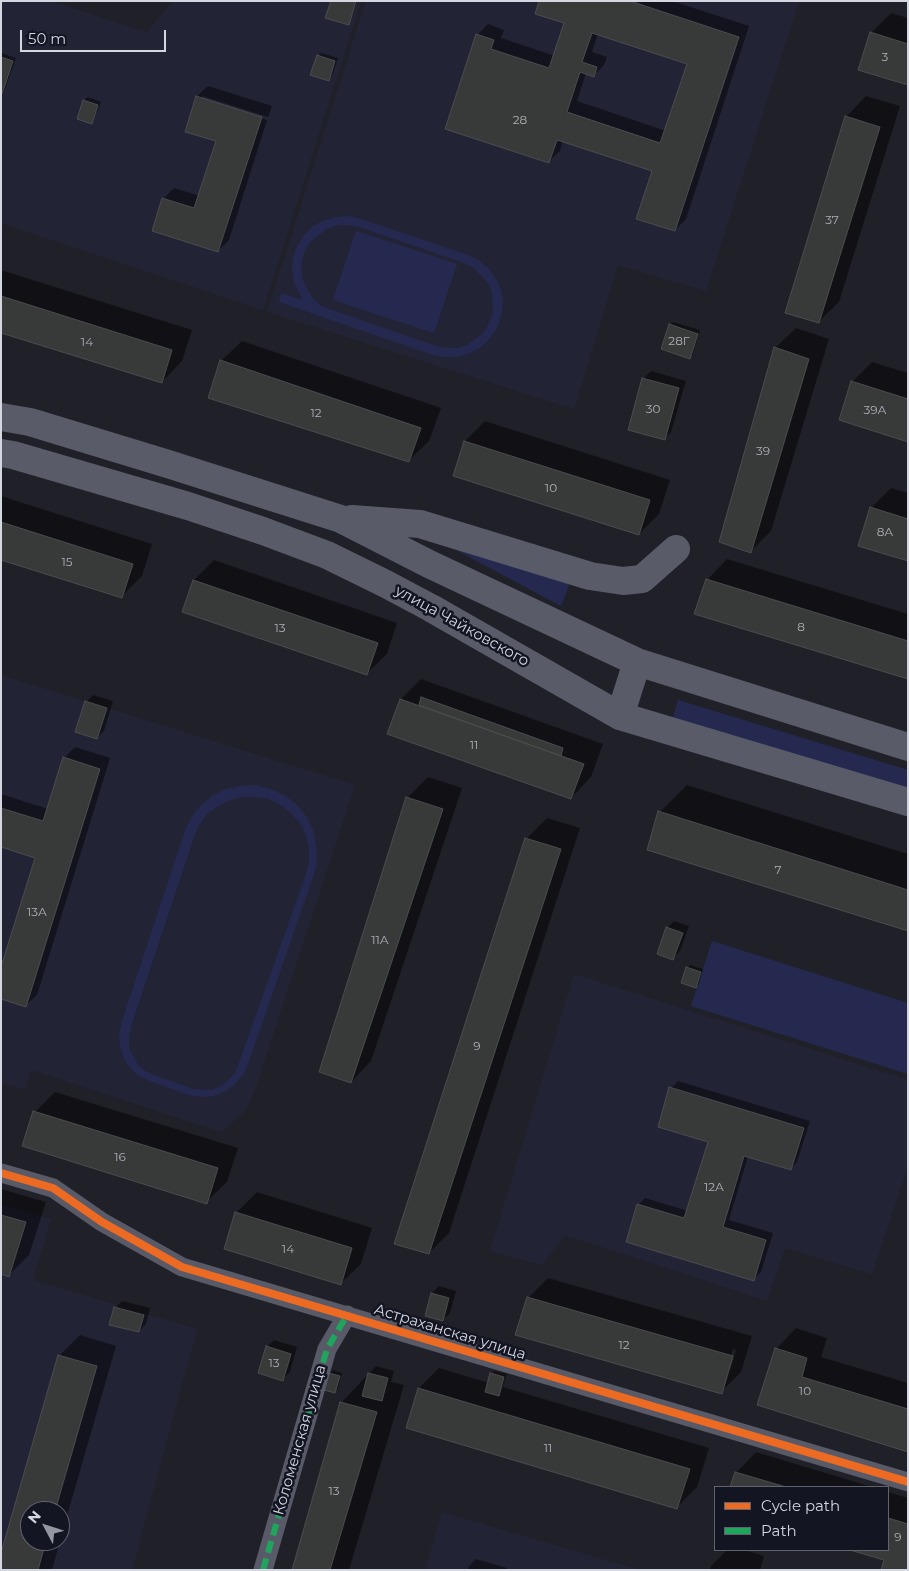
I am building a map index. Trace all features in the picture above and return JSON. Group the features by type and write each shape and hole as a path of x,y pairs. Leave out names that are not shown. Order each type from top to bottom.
{"main road":[{"path":"1,417 30,422 341,518 430,564 637,662 908,747"},
{"name":"улица Чайковского","path":"7,454 188,506 327,555 431,608 620,716 908,802"},
{"path":"341,518 420,524 590,576 623,581 642,578 676,549"},
{"path":"620,716 637,662"}],"street":[{"path":"1,408 30,422"},
{"name":"Астраханская улица","path":"1,1173 53,1188 102,1222 182,1267 908,1482"},
{"name":"Коломенская улица","path":"263,1570 327,1348 347,1315"}],"shaded area":[{"path":"1,1 50,1 147,32 173,1 361,1 263,310 1,223"},
{"path":"366,1 799,1 706,291 618,265 574,409 267,312"},
{"path":"349,216 361,219 478,260 488,268 496,279 501,290 503,303 497,328 490,338 481,347 458,357 433,355 279,302 281,293 303,300 294,283 292,270 297,246 313,226 337,217","holes":["338,225 349,225 474,268 488,283 492,293 493,314 484,333 467,345 457,348 446,348 321,306 313,299 303,281 301,270 305,250 311,241 328,228"]},
{"path":"356,231 457,264 434,333 333,300"},
{"path":"454,549 571,580 561,606"},
{"path":"1,675 355,785 253,1096 245,1111 222,1132 31,1070 25,1090 1,1083"},
{"path":"678,700 908,770 908,788 672,721"},
{"path":"256,785 270,789 284,795 296,804 306,816 313,830 317,860 314,874 248,1064 242,1076 234,1085 224,1092 213,1096 201,1097 189,1095 139,1076 130,1068 124,1058 120,1047 119,1035 185,831 191,818 200,806 212,796 226,789","holes":["256,797 269,799 281,805 300,823 306,835 309,861 235,1074 221,1086 212,1090 192,1089 154,1075 138,1065 129,1048 131,1026 199,825 207,814 230,800"]},
{"path":"712,941 908,1003 908,1074 691,1006"},
{"path":"574,974 908,1080 908,1166 872,1274 785,1248 767,1301 565,1235 542,1265 490,1251"},
{"path":"1,1204 51,1219 33,1280 197,1329 132,1570 1,1570"},
{"path":"442,1512 640,1570 425,1570"}],"building":[{"path":"331,1 356,1 349,25 325,18"},
{"path":"539,1 630,1 739,37 675,231 636,219 652,171 557,140 549,163 445,129 476,34 494,40 491,49 549,68 564,23 535,14","holes":["592,33 687,64 660,143 567,112 580,72 594,77 597,67 582,62"]},
{"path":"870,32 908,44 908,85 858,70"},
{"path":"317,55 335,61 329,81 310,75"},
{"path":"1,57 13,61 1,97"},
{"path":"196,96 262,117 218,252 152,231 162,198 194,208 216,141 185,132"},
{"path":"83,100 98,105 92,124 77,119"},
{"path":"845,116 880,127 819,323 785,313"},
{"path":"1,296 172,350 162,383 1,333"},
{"path":"669,324 698,334 690,359 661,349"},
{"path":"774,347 809,359 751,553 719,542"},
{"path":"220,360 421,428 409,462 208,398"},
{"path":"642,378 679,388 665,440 628,430"},
{"path":"851,381 908,399 908,442 839,420"},
{"path":"464,441 650,500 639,535 453,476"},
{"path":"870,507 908,519 908,561 858,546"},
{"path":"1,522 133,564 122,598 1,560"},
{"path":"706,579 908,641 908,679 694,614"},
{"path":"193,580 378,643 367,675 182,612"},
{"path":"421,697 563,748 561,756 419,705"},
{"path":"400,699 584,764 571,799 387,734"},
{"path":"85,701 107,708 97,739 75,732"},
{"path":"63,757 100,769 26,1007 1,999 1,967 35,858 1,847 1,808 43,821"},
{"path":"406,797 443,809 351,1083 319,1072"},
{"path":"658,811 908,890 908,931 647,850"},
{"path":"525,838 561,849 429,1254 394,1244"},
{"path":"666,927 683,933 673,960 657,954"},
{"path":"686,967 701,972 696,988 681,983"},
{"path":"669,1087 804,1128 791,1170 744,1156 723,1227 766,1240 754,1281 626,1242 637,1204 684,1218 708,1142 658,1127"},
{"path":"33,1111 218,1168 207,1204 22,1146"},
{"path":"235,1212 352,1248 341,1285 224,1249"},
{"path":"1,1215 26,1222 9,1277 1,1274"},
{"path":"431,1293 449,1298 443,1321 425,1316"},
{"path":"527,1297 733,1356 722,1394 515,1335"},
{"path":"114,1307 144,1315 139,1332 109,1325"},
{"path":"266,1346 291,1354 283,1381 258,1373"},
{"path":"775,1348 807,1358 802,1377 908,1409 908,1452 757,1405"},
{"path":"58,1355 97,1366 58,1501 20,1501 20,1551 43,1551 38,1570 1,1570 1,1553"},
{"path":"329,1373 340,1376 335,1393 324,1390"},
{"path":"368,1373 388,1378 382,1401 362,1396"},
{"path":"490,1373 504,1377 499,1396 485,1392"},
{"path":"418,1388 690,1469 677,1509 406,1428"},
{"path":"340,1402 377,1412 330,1570 292,1570"},
{"path":"735,1472 783,1486 730,1486"},
{"path":"889,1518 908,1524 908,1570 881,1570 884,1560 853,1551 889,1551"}],"marked path":[{"path":"263,1570 327,1349 347,1315"}],"cycle path":[{"path":"1,1173 53,1188 102,1222 182,1267 908,1482"}]}
